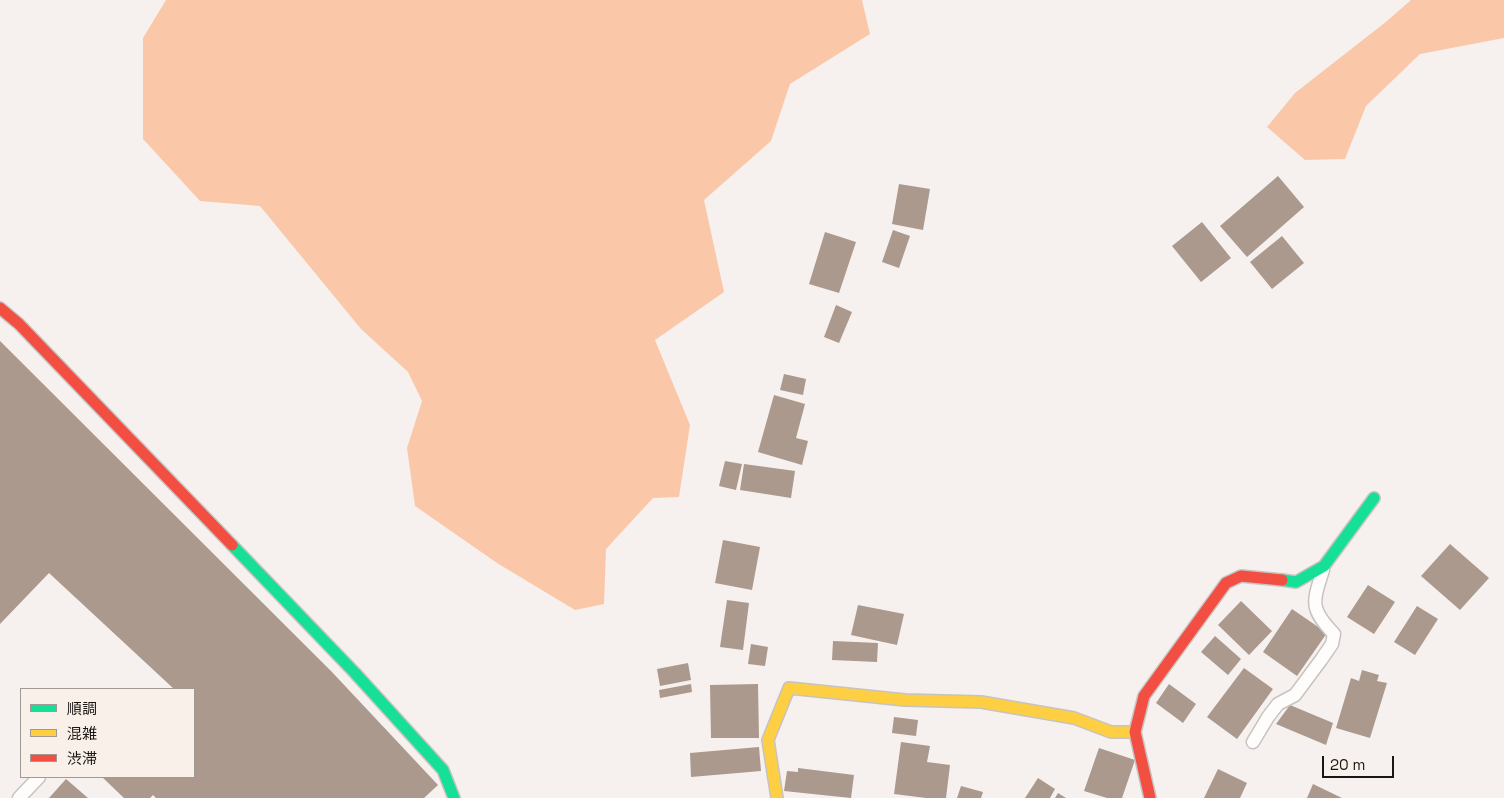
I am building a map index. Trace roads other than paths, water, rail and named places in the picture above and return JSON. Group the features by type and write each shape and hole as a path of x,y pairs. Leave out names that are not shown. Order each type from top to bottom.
{"street":[{"path":"0,308 19,324 355,673 442,770 454,798"},
{"path":"1150,798 1135,732 1144,696 1226,583 1241,576 1296,582 1324,566 1374,498"},
{"path":"777,798 768,740 789,688 905,700 981,702 1074,718 1111,732 1135,732"}],"lane":[{"path":"1253,742 1278,704 1295,695 1332,644 1334,634 1317,614 1314,598 1324,566"},
{"path":"19,798 38,778"}]}
